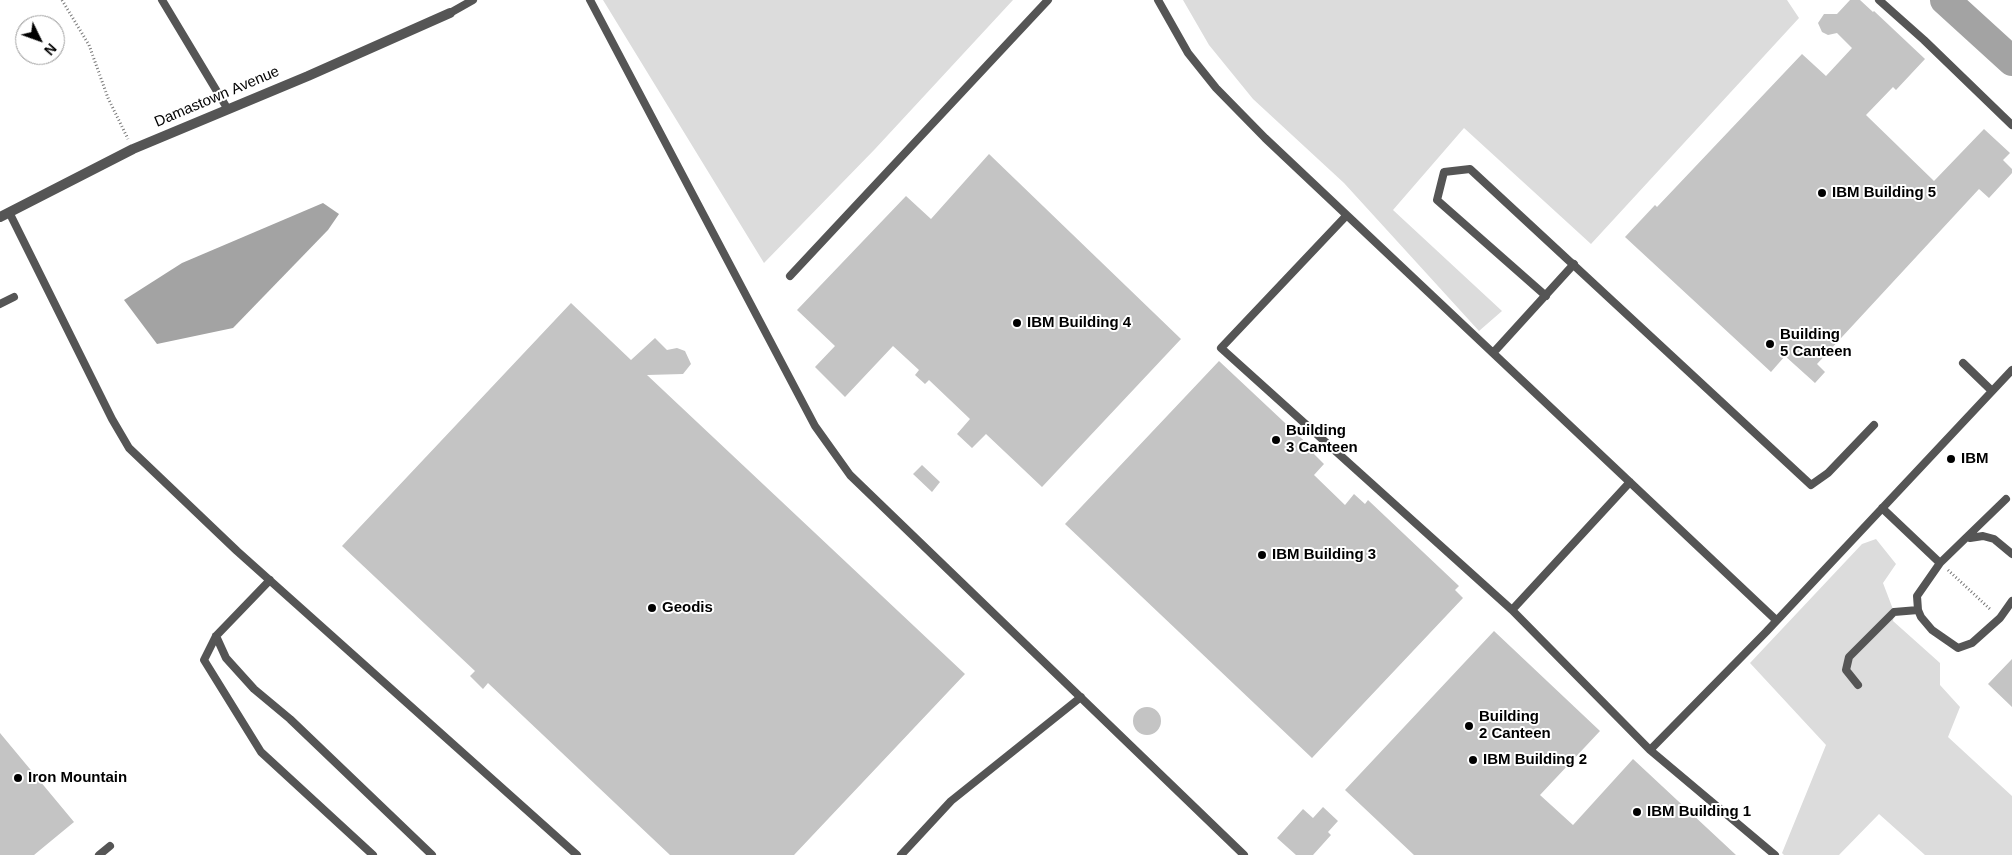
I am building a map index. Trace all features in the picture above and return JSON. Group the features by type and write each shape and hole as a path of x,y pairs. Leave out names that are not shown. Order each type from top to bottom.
{"street":[{"name":"Damastown Avenue","path":"5,214 133,149 227,108 360,54 450,13"}],"lane":[{"path":"162,0 227,108"},
{"path":"450,13 473,0"},
{"path":"590,0 815,426 850,475 1244,855"},
{"path":"790,276 1048,0"},
{"path":"1158,0 1188,53 1216,88 1346,216 1776,620"},
{"path":"1879,0 1924,40 2012,125"},
{"path":"1546,296 1437,200 1444,172 1470,168 1811,485 1828,473 1874,425"},
{"path":"5,214 129,448 270,580 577,855"},
{"path":"1346,216 1221,348 1512,610 1650,750 1775,855"},
{"path":"1493,353 1574,264"},
{"path":"0,304 14,297"},
{"path":"1963,363 1992,391"},
{"path":"1650,750 1776,620 2012,370"},
{"path":"1512,610 1630,482"},
{"path":"2006,499 1968,538 1940,563 1917,596 1918,610 1921,617 1932,630 1958,648 1972,643 2000,618 2012,601"},
{"path":"1882,508 1940,563"},
{"path":"1968,538 1983,536 1994,539 2012,554"},
{"path":"270,580 216,636 204,660 261,752 373,855"},
{"path":"1858,685 1846,670 1849,657 1894,612 1918,610"},
{"path":"216,636 226,658 254,689 290,719 432,855"},
{"path":"901,855 951,801 1081,697"},
{"path":"99,855 110,846"}],"path":[{"path":"62,0 89,45 120,125"},
{"path":"1940,563 2000,618"}],"shaded area":[{"path":"603,0 1013,0 875,149 764,263"},
{"path":"1183,0 1787,0 1799,18 1591,244 1464,128 1393,210 1502,311 1479,331 1344,183 1253,99 1209,45"},
{"path":"323,203 339,214 328,230 233,328 157,344 124,300 182,263"},
{"path":"1876,539 1896,564 1883,583 1894,612 1893,621 1940,663 1940,685 1960,707 1948,737 2012,796 2012,855 1925,855 1879,814 1839,855 1784,855 1782,853 1826,745 1750,663 1862,544"}],"building":[{"name":"IBM Building 5","path":"1850,0 1860,0 1874,11 1925,59 1896,90 1893,87 1866,115 1934,181 1984,129 2010,153 2003,160 2012,169 2012,173 1989,198 1979,189 1817,364 1825,372 1815,383 1785,356 1771,372 1625,237 1655,205 1657,207 1802,54 1826,76 1852,48 1837,33 1828,35 1822,32 1818,23 1824,14 1837,14"},
{"name":"IBM Building 4","path":"989,154 1181,339 1042,487 986,434 972,448 957,434 970,419 929,380 925,384 915,375 919,370 893,346 845,397 815,367 835,346 797,310 906,196 931,219"},
{"name":"Geodis","path":"571,303 631,360 655,338 667,350 677,348 685,351 691,364 683,374 647,375 965,674 794,855 670,855 488,683 483,689 470,676 475,671 342,546"},
{"name":"IBM Building 3","path":"1219,361 1316,452 1314,454 1324,464 1314,475 1345,505 1354,494 1365,504 1368,500 1459,586 1455,590 1463,598 1312,758 1065,524"},
{"path":"922,465 940,482 932,492 913,474"},
{"name":"IBM Building 2","path":"1494,631 1600,731 1540,795 1573,825 1633,759 1736,855 1414,855 1345,790"},
{"path":"2012,659 2012,707 1988,684"},
{"path":"1147,707 1157,711 1161,721 1157,731 1147,735 1137,731 1133,721 1137,711"},
{"name":"Iron Mountain","path":"0,733 74,822 34,855 0,855"},
{"path":"1323,807 1338,821 1328,832 1331,835 1313,855 1296,855 1277,838 1303,809 1313,818"}],"waterway":[{"path":"1945,0 2012,61"}],"place":[{"name":"IBM Building 5","path":"1822,193"},
{"name":"IBM Building 4","path":"1017,323"},
{"name":"Building 5 Canteen","path":"1770,344"},
{"name":"Building 3 Canteen","path":"1276,440"},
{"name":"IBM","path":"1951,459"},
{"name":"IBM Building 3","path":"1262,555"},
{"name":"Geodis","path":"652,608"},
{"name":"Building 2 Canteen","path":"1469,726"},
{"name":"IBM Building 2","path":"1473,760"},
{"name":"Iron Mountain","path":"18,778"},
{"name":"IBM Building 1","path":"1637,812"}]}
